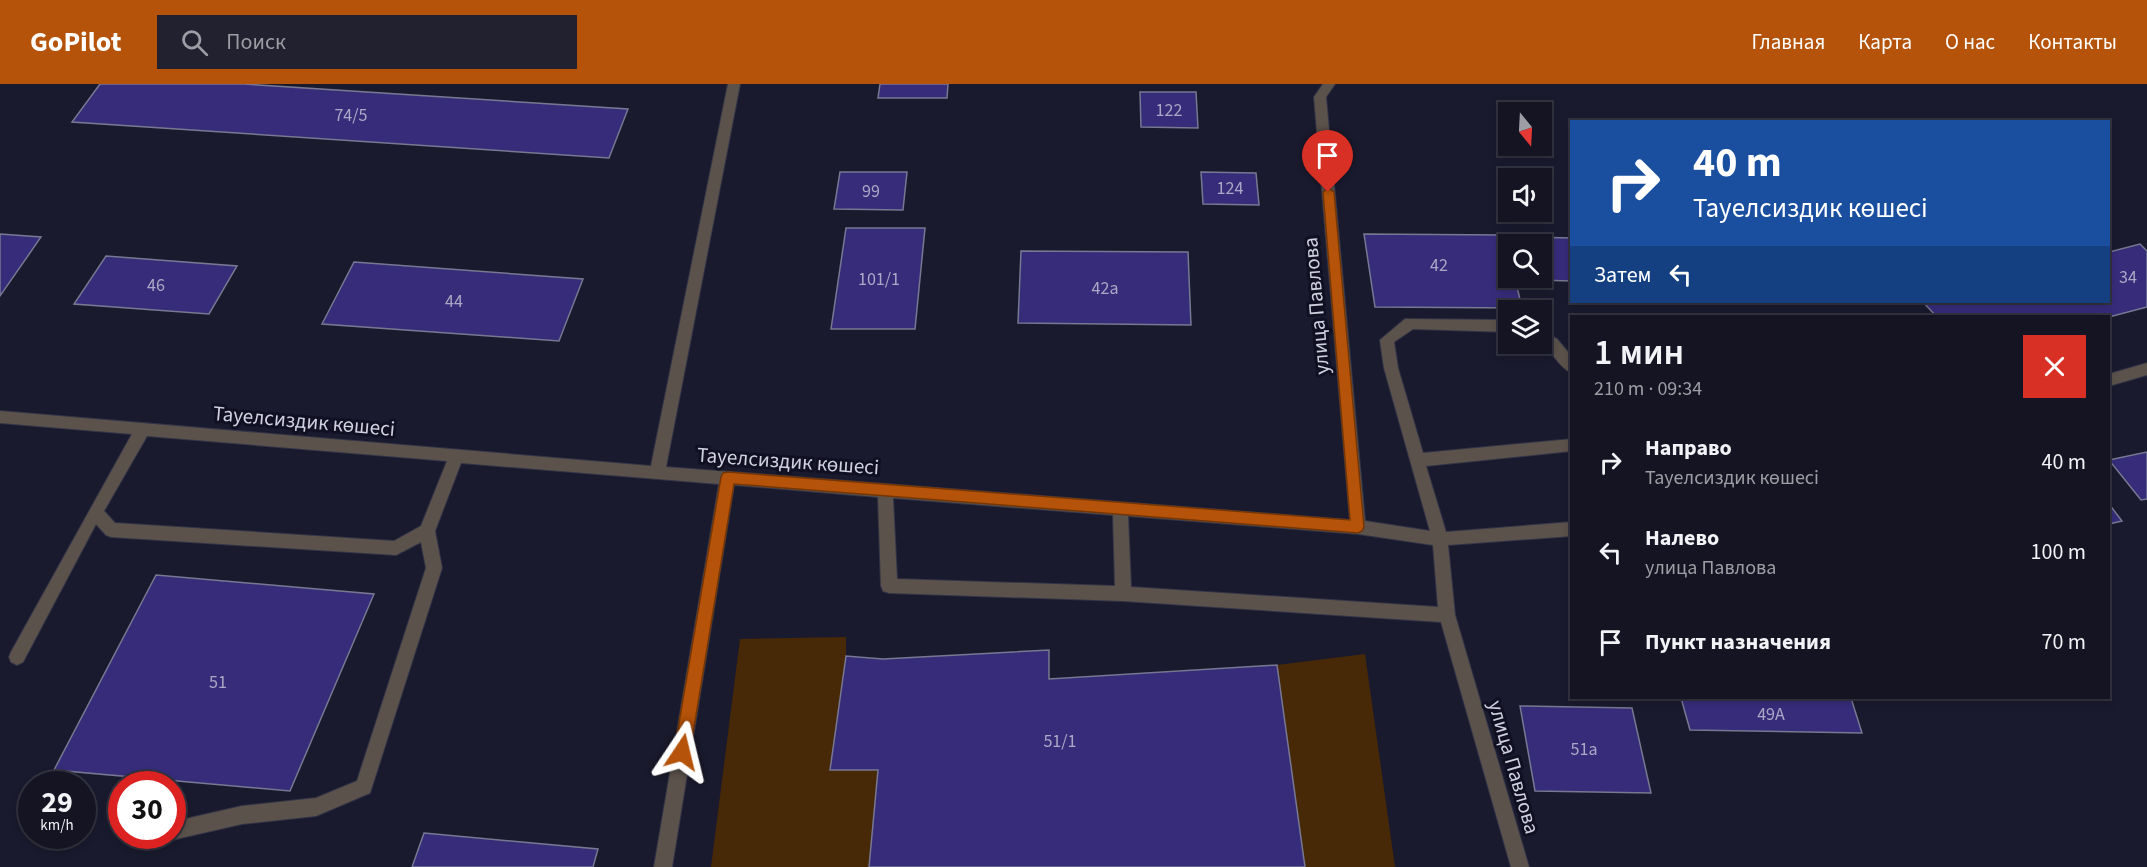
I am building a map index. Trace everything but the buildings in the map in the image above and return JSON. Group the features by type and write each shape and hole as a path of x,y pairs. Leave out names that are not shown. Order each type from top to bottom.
{"street":[{"path":"657,473 734,84"},
{"name":"улица Павлова","path":"1329,84 1320,97 1358,527"},
{"name":"улица Павлова","path":"1498,326 1410,323 1388,340 1392,368 1440,539 1447,615 1520,867"},
{"path":"1552,343 1570,365"},
{"path":"2110,380 2147,369"},
{"name":"Тауелсиздик көшесі","path":"0,417 657,473 1358,527 1440,539 1570,529"},
{"path":"16,657 95,512 144,429"},
{"path":"1418,460 1570,445"},
{"path":"186,828 242,815 316,807 364,787 434,568 427,531 458,456"},
{"path":"663,867 728,477"},
{"path":"885,490 890,586 1122,594 1447,615"},
{"path":"1120,508 1122,594"},
{"path":"95,512 111,530 396,548 427,531"}],"shaded area":[{"path":"846,637 846,656 830,769 878,770 869,867 711,867 740,639"},
{"path":"1365,654 1395,867 1305,867 1277,665"}],"route":[{"path":"682,752 728,477 1358,527 1328,192"}]}
